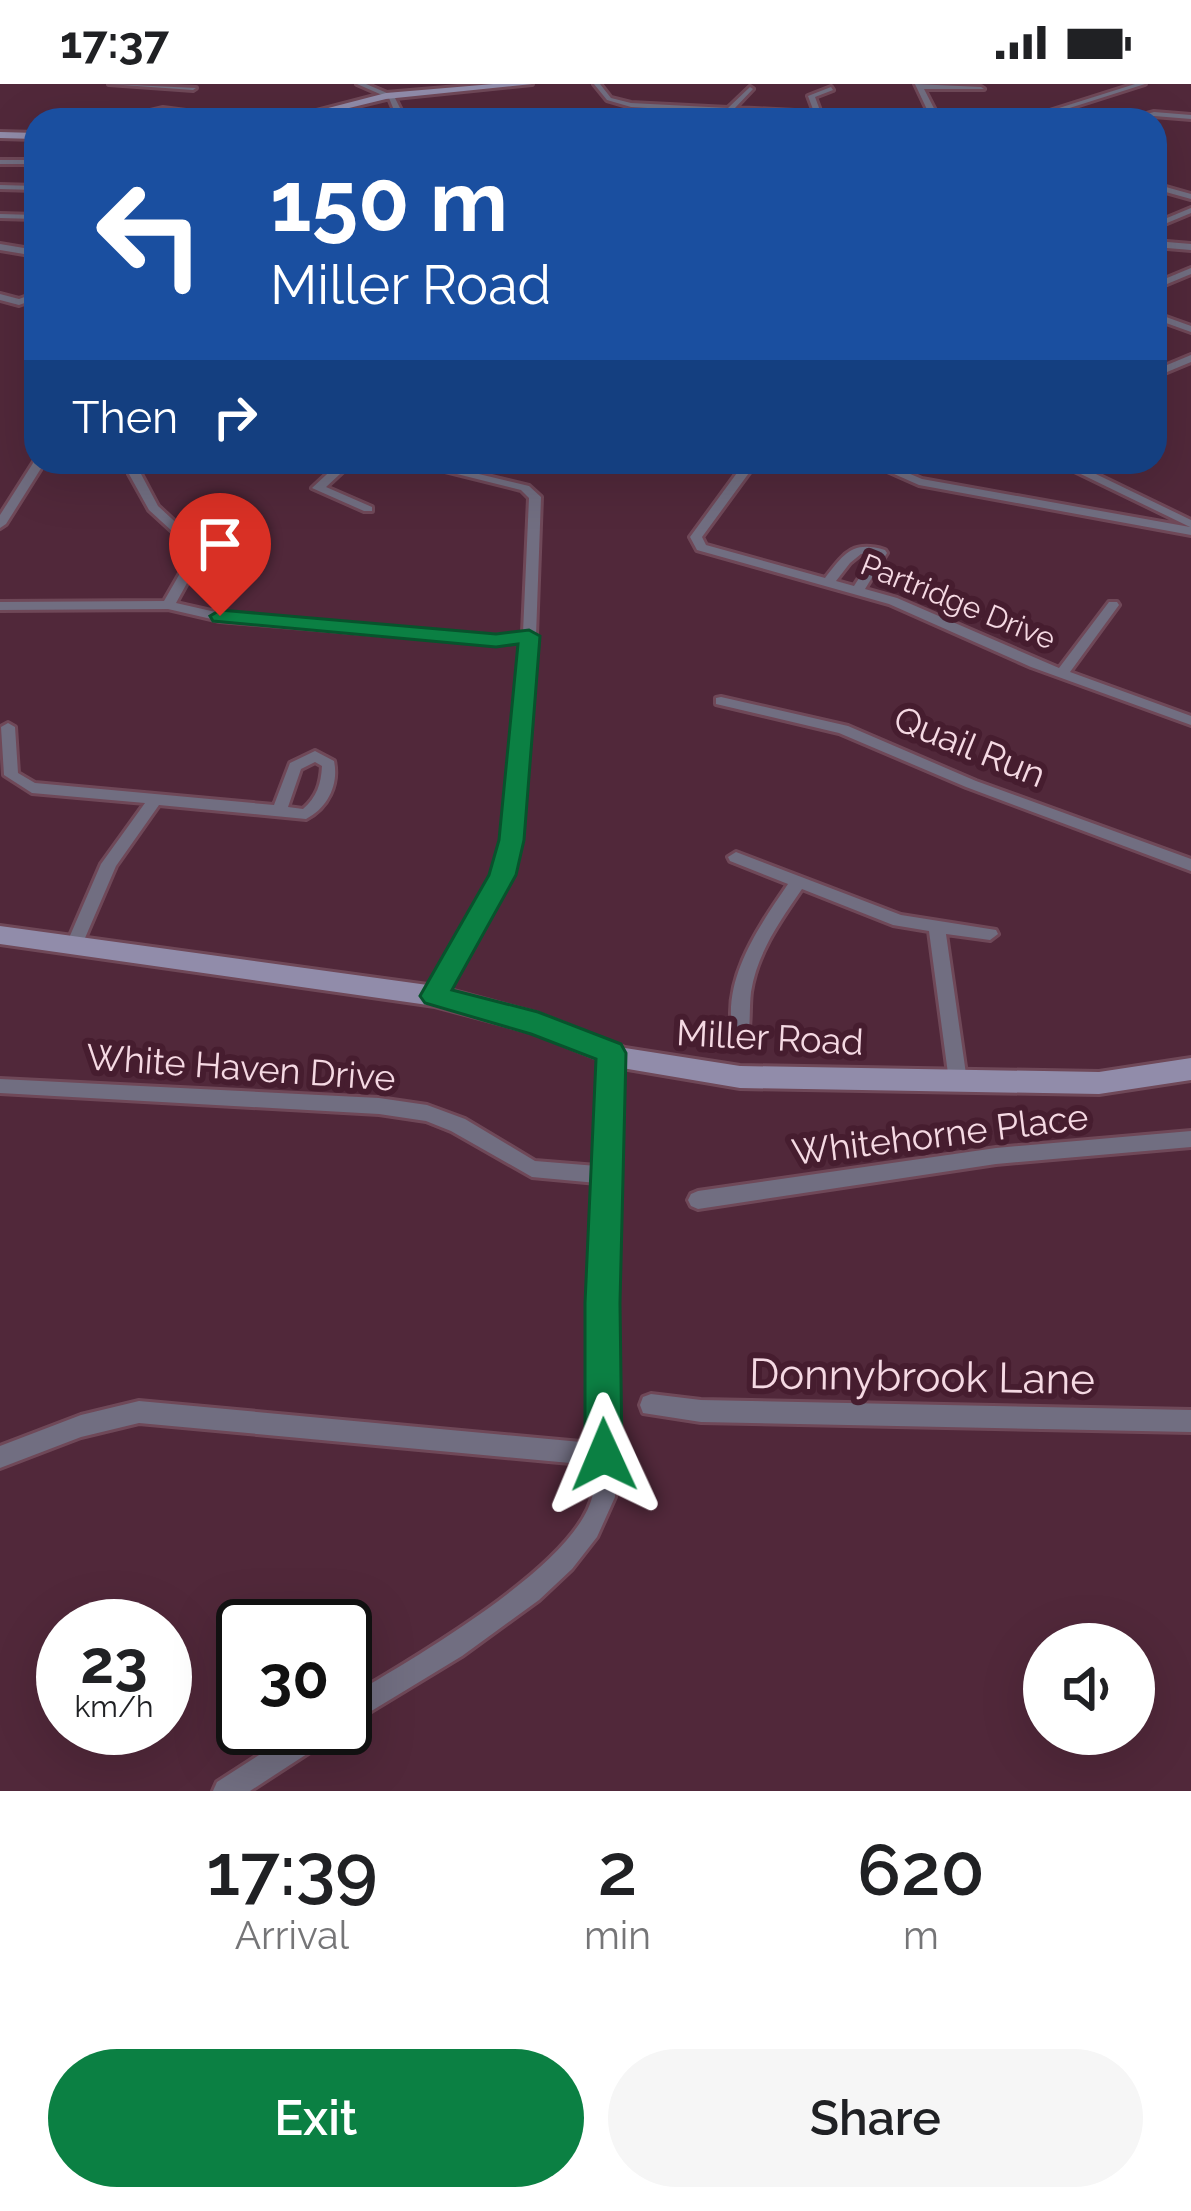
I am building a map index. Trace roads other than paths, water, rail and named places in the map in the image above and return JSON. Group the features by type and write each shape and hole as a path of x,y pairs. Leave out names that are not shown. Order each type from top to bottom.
{"street":[{"path":"112,84 193,88"},
{"path":"360,84 392,97 396,108"},
{"path":"336,108 386,96 527,84"},
{"path":"597,84 609,99 658,108"},
{"path":"1063,108 1135,85"},
{"path":"918,86 981,89"},
{"path":"738,108 750,89"},
{"path":"816,108 811,96 831,89"},
{"path":"0,524 31,474"},
{"path":"334,474 318,488 368,508"},
{"path":"435,996 502,875 512,840 529,636 535,497 525,488 466,474"},
{"name":"Partridge Drive","path":"742,474 696,537 701,547 859,590 1191,721"},
{"path":"901,474 919,482 1191,528"},
{"path":"1085,474 1191,528"},
{"path":"135,475 153,508 191,542 192,563 168,605"},
{"path":"830,580 854,551 864,547 878,551 881,554 859,590"},
{"path":"0,606 168,605 220,616 473,638 529,636"},
{"path":"1062,673 1113,605"},
{"name":"Quail Run","path":"722,701 843,729 971,784 1191,865"},
{"path":"8,727 10,775 32,788 279,812"},
{"path":"74,945 109,864 155,800"},
{"path":"736,857 899,921 990,934"},
{"path":"741,1035 739,996 749,961 799,883"},
{"path":"937,927 958,1081"},
{"name":"Miller Road","path":"0,935 435,996 538,1024 653,1066 740,1077 1099,1083 1191,1069"},
{"path":"372,1697 518,1604 597,1523 604,1498 611,1053"},
{"name":"White Haven Drive","path":"0,1086 379,1106 427,1113 458,1125 532,1169 607,1175"},
{"name":"Whitehorne Place","path":"698,1200 996,1156 1191,1139"},
{"name":"Donnybrook Lane","path":"651,1405 701,1411 1191,1421"},
{"path":"0,1456 82,1426 139,1412 604,1455"},
{"path":"226,1791 282,1755"}]}
